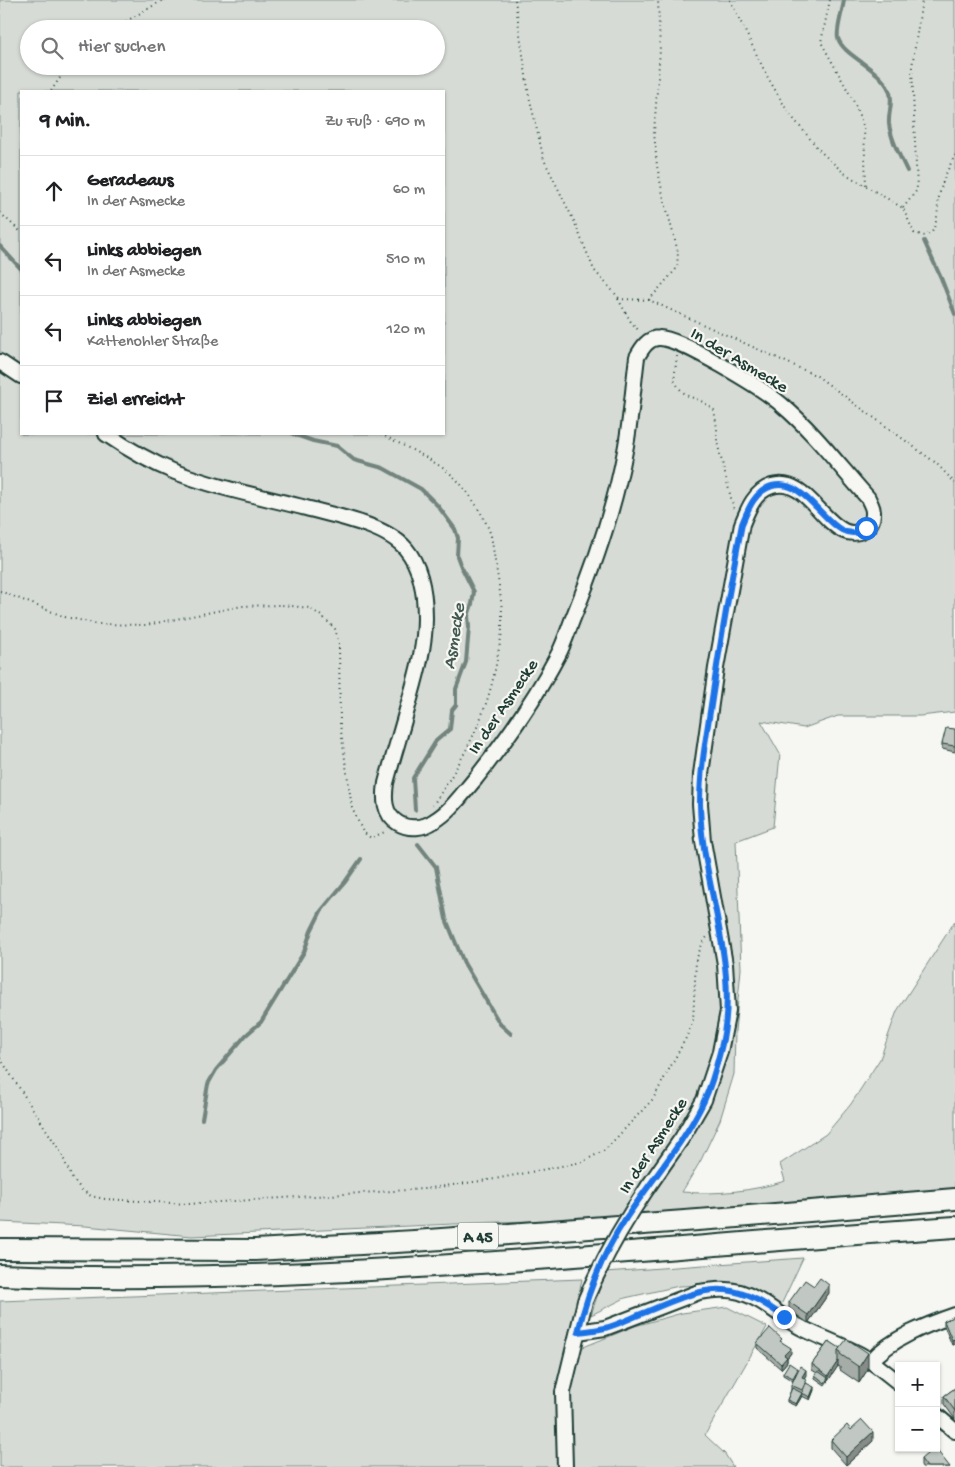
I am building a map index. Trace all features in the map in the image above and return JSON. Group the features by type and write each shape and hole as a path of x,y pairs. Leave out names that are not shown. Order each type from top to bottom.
{"highway":[{"name":"A 45","path":"0,1248 67,1250 275,1249 433,1240 955,1199"},
{"name":"A 45","path":"0,1275 163,1277 296,1273 517,1261 955,1226"}],"street":[{"name":"In der Asmecke","path":"420,827 442,816 463,794 512,732 558,654 585,589 610,514 625,450 638,357 641,348 646,343 660,338 676,342 690,348 762,390 782,405 803,425 868,498 873,512 871,524 855,533 849,533 834,524 802,492 779,485 765,489 759,494 747,510 742,524 716,668 701,774 700,804 703,841 725,964 728,1011 720,1052 704,1100 682,1138 612,1242 585,1300 563,1392 565,1467"},
{"path":"0,362 20,375"},
{"path":"107,435 128,449 176,472 332,515 372,528 389,535 407,550 417,568 421,582 425,618 423,649 418,674 386,783 385,804 392,819 399,824 420,827"},
{"path":"578,1332 605,1328 699,1292 727,1290 751,1296 766,1303 798,1326 858,1353 895,1380"},
{"path":"871,1361 887,1346 913,1332 955,1315"},
{"path":"940,1418 955,1431"}],"path":[{"path":"129,20 163,0"},
{"path":"515,0 529,96 544,160 574,221 594,270 620,300 618,298 631,322 638,329 646,343"},
{"path":"649,300 677,268 678,252 662,195 654,132 660,50 658,0"},
{"path":"730,0 767,76 788,112 821,152 844,173 903,208 914,233 925,236 932,232 938,220 939,194 955,155"},
{"path":"830,0 821,42 853,100 864,128 866,186"},
{"path":"903,208 917,190 912,67 922,0"},
{"path":"52,90 62,75"},
{"path":"0,213 20,231"},
{"path":"618,298 649,300 817,376 936,463 955,483"},
{"path":"676,342 674,380 686,395 703,402 714,410 721,462 734,513 742,524"},
{"path":"383,435 429,460 454,477 462,487 482,516 491,535 499,584 502,627 496,671 486,707 473,740 461,762 420,827"},
{"path":"0,591 65,617 98,624 146,625 242,606 282,604 310,608 336,629 339,644 340,724 352,808 363,832 371,838 381,835 399,824"},
{"path":"0,1058 60,1151 72,1178 82,1190 91,1196 105,1199 188,1204 424,1189 495,1179 553,1168 582,1162 605,1150 653,1099 686,1038 693,1021 696,960 702,942 718,921"}],"shaded area":[{"path":"0,0 955,0 955,712 920,716 838,716 804,728 761,721 780,754 773,827 736,841 741,969 735,1031 734,1074 720,1120 701,1160 682,1192 734,1191 785,1181 780,1164 826,1134 851,1104 880,1059 897,1011 955,921 955,1190 602,1219 192,1236 85,1226 0,1222"},
{"path":"803,1258 781,1305 740,1284 679,1286 625,1298 591,1315 605,1272"},
{"path":"582,1279 559,1392 560,1467 0,1467 0,1301"},
{"path":"727,1307 767,1327 705,1435 725,1454 733,1467 569,1467 568,1392 576,1350 635,1326 682,1313"}],"building":[{"path":"946,728 955,729 955,746 942,744"},
{"path":"820,1278 829,1285 808,1315 789,1302 805,1280 814,1286"},
{"path":"955,1316 955,1339 952,1340 944,1321"},
{"path":"770,1328 782,1339 780,1341 791,1348 784,1355 787,1357 781,1364 757,1343"},
{"path":"847,1339 868,1353 859,1367 840,1354 841,1352 838,1350"},
{"path":"829,1341 840,1348 838,1350 838,1361 828,1376 812,1364"},
{"path":"789,1363 798,1369 793,1378 783,1373"},
{"path":"800,1366 806,1370 802,1377 807,1379 802,1390 791,1385"},
{"path":"818,1371 828,1378 825,1383 815,1375"},
{"path":"806,1383 814,1387 810,1397 802,1393"},
{"path":"792,1388 802,1393 796,1404 787,1400"},
{"path":"955,1388 955,1411 944,1396"},
{"path":"862,1420 873,1432 846,1457 831,1440 847,1425 851,1430"},
{"path":"929,1452 938,1452 950,1467 927,1467 921,1459"}],"waterway":[{"path":"844,0 838,38 847,50 878,75 889,90 891,98 890,130 907,171"},
{"path":"924,241 955,314"},
{"name":"Asmecke","path":"0,246 20,268"},
{"name":"Asmecke","path":"296,435 337,446 354,460 383,468 421,489 438,506 455,529 458,538 457,556 474,592 468,616 466,662 456,689 456,705 452,710 450,729 436,741 413,778 415,810"},
{"name":"Asmecke","path":"418,844 436,867 446,919 464,963 500,1024 511,1034"},
{"path":"202,1119 208,1084 216,1070 246,1035 261,1022 304,952 311,931 321,911 361,859"}],"route":[{"path":"784,1317 766,1303 751,1296 740,1292 714,1290 682,1297 605,1328 578,1332 585,1300 600,1265 625,1220 682,1138 704,1100 720,1052 728,1011 725,964 703,841 700,804 701,774 716,668 742,524 747,510 765,489 779,485 787,486 802,492 841,530 855,533 861,532 866,528"}]}
